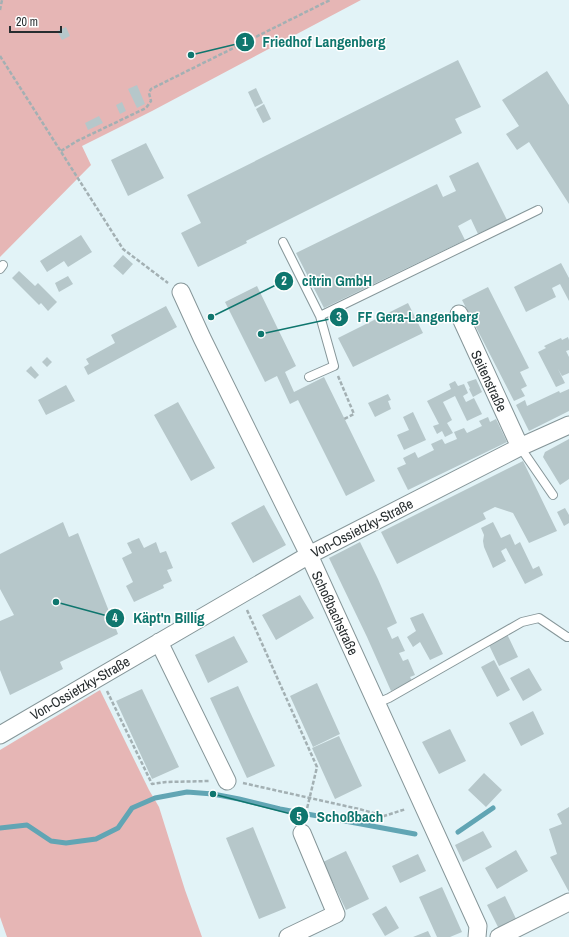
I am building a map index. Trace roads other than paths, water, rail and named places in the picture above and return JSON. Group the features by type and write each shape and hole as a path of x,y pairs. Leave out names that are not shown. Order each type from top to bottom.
{"street":[{"name":"Schoßbachstraße","path":"181,292 202,338 309,555 478,926 477,937"},
{"name":"Seitenstraße","path":"458,314 520,447"},
{"name":"Von-Ossietzky-Straße","path":"0,735 309,555 520,447 569,425"},
{"path":"160,642 227,781"},
{"path":"288,937 336,914 303,827"},
{"path":"499,937 569,902"}],"lane":[{"path":"320,316 538,210"},
{"path":"284,242 320,316 334,366 309,377"},
{"path":"520,447 553,495"},
{"path":"377,704 522,622 539,618 569,637"}],"waterway":[{"path":"0,828 27,825 51,841 66,843 96,839 118,828 132,808 155,798 187,792 213,794 280,809 415,834"},
{"path":"458,832 493,808"}],"place":[{"name":"Friedhof Langenberg","path":"191,55"},
{"name":"citrin GmbH","path":"211,317"},
{"name":"FF Gera-Langenberg","path":"261,334"},
{"name":"Käpt'n Billig","path":"56,602"},
{"name":"Schoßbach","path":"213,794"}]}
